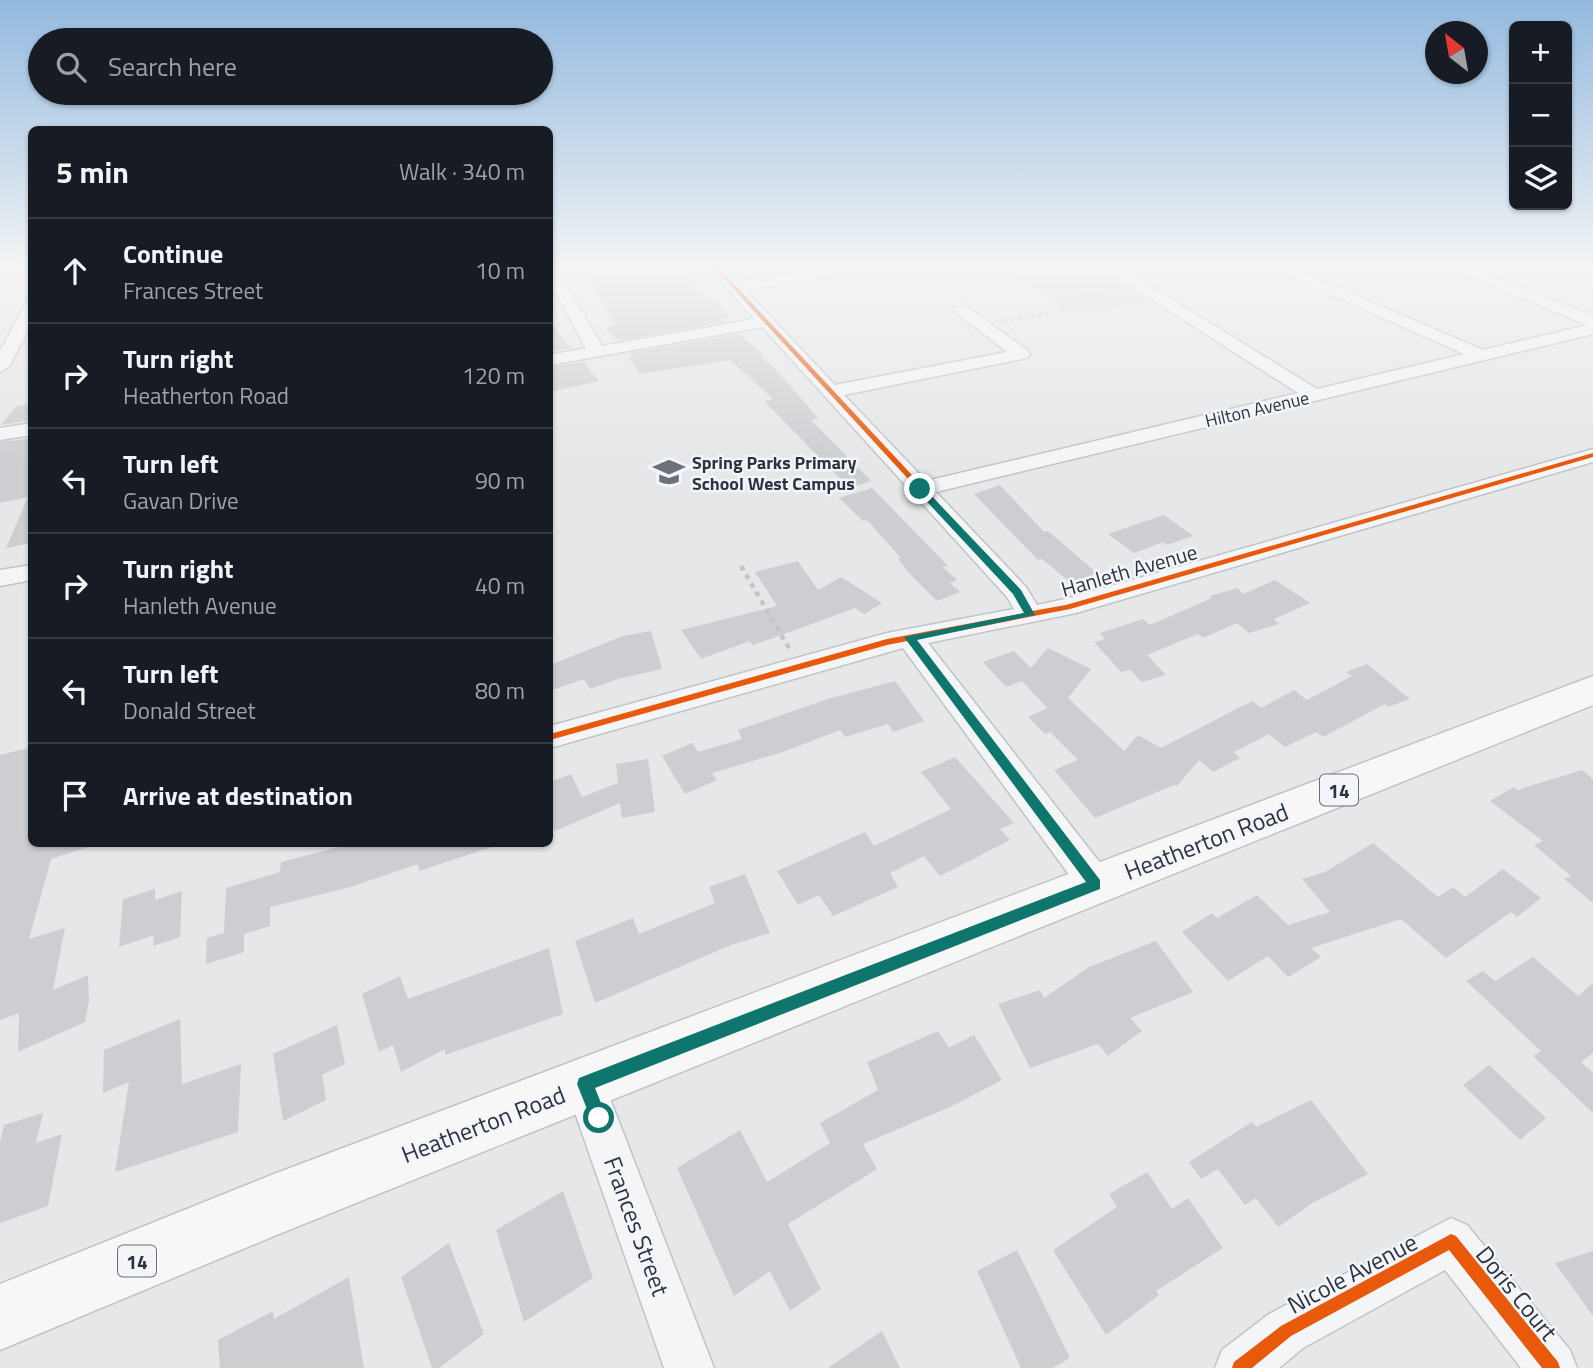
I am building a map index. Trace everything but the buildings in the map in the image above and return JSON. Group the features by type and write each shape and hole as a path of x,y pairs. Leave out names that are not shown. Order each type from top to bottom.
{"main road":[{"name":"Heatherton Road","path":"0,1317 274,1205 1593,690"}],"street":[{"path":"0,367 18,333"},
{"path":"586,333 597,352"},
{"path":"553,359 704,333"},
{"path":"775,333 1017,593 1030,615"},
{"path":"830,392 1021,354 992,333"},
{"path":"1216,333 1314,395"},
{"path":"1428,333 1482,356"},
{"name":"Hilton Avenue","path":"920,489 1577,333"},
{"path":"0,434 28,430"},
{"name":"Hanleth Avenue","path":"553,736 909,637 1030,615 1593,455"},
{"path":"0,578 28,573"},
{"path":"909,637 1096,884"},
{"name":"Frances Street","path":"585,1084 689,1368"},
{"name":"Nicole Avenue","path":"1240,1368 1286,1331 1451,1241"},
{"name":"Doris Court","path":"1451,1241 1552,1368"}],"path":[{"path":"741,566 791,652"}],"cycle path":[{"path":"776,333 1017,593 1030,615"},
{"path":"553,736 887,642 1067,607 1593,455"},
{"path":"1240,1368 1286,1331 1451,1241 1552,1368"}],"place":[{"name":"Spring Parks Primary School West Campus","path":"669,472"}],"route":[{"path":"599,1118 585,1084 1096,884 909,637 1030,615 1017,593 920,489"}]}
